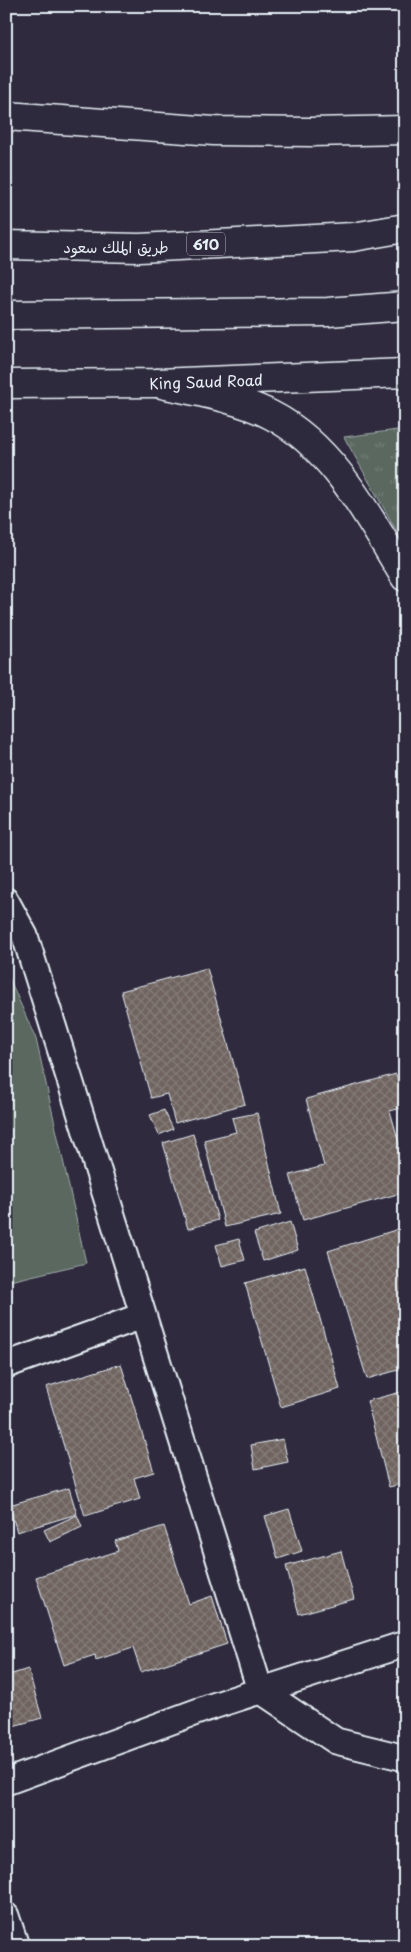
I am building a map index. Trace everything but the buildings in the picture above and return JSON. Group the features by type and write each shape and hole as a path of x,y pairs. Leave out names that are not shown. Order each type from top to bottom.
{"main road":[{"path":"6,116 214,131 311,132 405,130"},
{"name":"طريق الملك سعود","path":"6,245 139,248 353,237 405,228"},
{"path":"6,316 328,312 405,306"},
{"name":"King Saud Road","path":"6,384 157,383 405,373"},
{"path":"157,383 235,401 270,415 297,431 330,463 365,511 405,578"}],"street":[{"path":"6,901 25,936 260,1690 336,1741 405,1758"},
{"path":"6,1365 142,1316"},
{"path":"6,1782 260,1690 405,1644"},
{"path":"6,1916 16,1946"}],"green space":[{"path":"405,429 405,546 344,437"},
{"path":"6,971 36,1039 86,1263 6,1282"}]}
